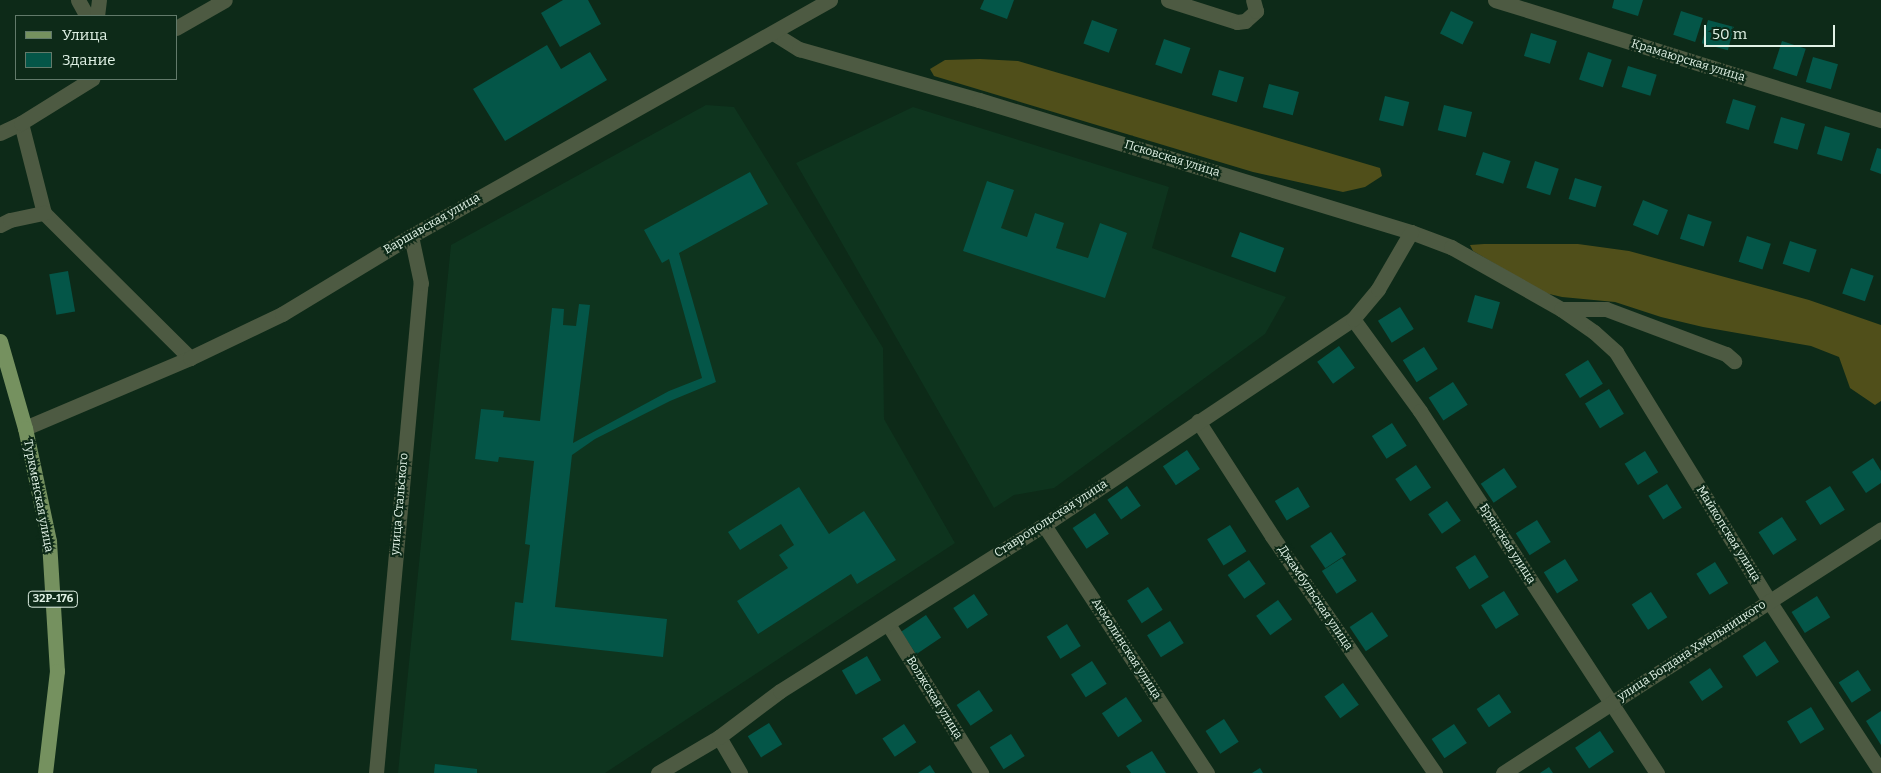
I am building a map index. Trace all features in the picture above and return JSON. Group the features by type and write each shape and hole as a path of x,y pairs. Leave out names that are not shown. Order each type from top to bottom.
{"main road":[{"name":"32Р-176","path":"0,341 25,428"},
{"name":"Туркменская улица","path":"25,428 49,541 57,664 45,773"}],"street":[{"path":"78,0 86,15"},
{"path":"97,15 99,0"},
{"path":"178,27 224,0"},
{"name":"Варшавская улица","path":"25,428 190,358 282,314 411,236 830,0"},
{"path":"1168,0 1237,22 1245,21 1256,11 1253,0"},
{"name":"Крамаюрская улица","path":"1495,0 1881,120"},
{"name":"Псковская улица","path":"773,33 799,49 979,100 1411,232 1450,247 1561,310"},
{"path":"0,133 21,123 90,80"},
{"path":"21,123 44,213 190,358"},
{"path":"0,225 10,220 44,213"},
{"name":"Ставропольская улица","path":"658,773 719,737 780,691 1044,525 1353,319 1378,289 1411,232"},
{"name":"улица Стальского","path":"376,773 421,283 411,236"},
{"path":"1561,310 1606,309 1726,354 1734,361"},
{"name":"Майкопская улица","path":"1561,310 1594,332 1616,352 1769,600 1881,772"},
{"name":"Брянская улица","path":"1353,319 1420,411 1657,773"},
{"name":"Джамбульская улица","path":"1198,421 1272,536 1435,773"},
{"name":"Акмолинская улица","path":"1044,525 1206,773"},
{"name":"улица Богдана Хмельницкого","path":"1503,773 1881,529"},
{"name":"Волжская улица","path":"888,624 981,773"},
{"path":"719,737 740,773"}],"shaded area":[{"path":"945,60 1018,61 1380,168 1382,176 1365,187 1343,192 1253,172 934,76 930,69"},
{"path":"706,105 734,107 883,348 884,419 955,543 605,773 398,773 451,245"},
{"path":"913,107 1169,187 1152,248 1286,297 1265,334 1054,488 1014,495 994,508 796,163"},
{"path":"1578,244 1629,251 1809,300 1881,325 1881,401 1875,405 1850,388 1839,357 1811,346 1703,327 1661,317 1615,302 1562,297 1545,293 1473,251 1470,245"}],"building":[{"path":"563,0 588,0 601,24 560,47 541,13"},
{"path":"984,0 1014,0 1007,19 980,9"},
{"path":"1614,0 1643,0 1638,16 1612,8"},
{"path":"1451,11 1473,22 1463,44 1440,33"},
{"path":"1681,11 1703,18 1695,42 1673,35"},
{"path":"1092,20 1117,29 1109,53 1083,43"},
{"path":"1708,20 1734,27 1728,50 1702,43"},
{"path":"1531,33 1557,41 1550,64 1524,56"},
{"path":"1164,39 1190,48 1182,74 1155,65"},
{"path":"1782,41 1806,49 1797,76 1773,69"},
{"path":"547,45 561,69 590,52 607,80 505,141 473,89"},
{"path":"1588,52 1612,60 1603,87 1579,80"},
{"path":"1813,57 1838,64 1831,89 1806,82"},
{"path":"1628,66 1657,75 1650,96 1622,87"},
{"path":"1219,70 1244,77 1237,102 1212,95"},
{"path":"1269,84 1299,92 1293,115 1263,107"},
{"path":"1385,96 1409,102 1403,126 1379,120"},
{"path":"1733,99 1756,106 1749,130 1726,123"},
{"path":"1444,105 1472,112 1466,137 1438,130"},
{"path":"1781,117 1805,124 1798,150 1774,143"},
{"path":"1825,126 1850,133 1842,161 1817,154"},
{"path":"1877,148 1881,149 1881,174 1870,170"},
{"path":"1483,152 1511,161 1503,184 1476,175"},
{"path":"1535,161 1559,169 1550,195 1526,188"},
{"path":"750,172 768,204 679,253 716,382 670,401 595,439 572,455 555,607 667,619 663,657 511,640 515,602 523,603 530,545 525,544 534,461 499,457 498,462 475,459 481,409 504,411 503,417 540,421 552,308 564,309 563,325 576,326 579,304 590,305 573,443 669,391 702,378 669,259 662,263 644,230"},
{"path":"1575,178 1602,186 1595,207 1569,199"},
{"path":"987,181 1014,190 1001,228 1027,237 1035,213 1064,223 1056,248 1088,258 1100,223 1127,233 1105,298 963,251"},
{"path":"1643,200 1668,210 1658,235 1633,225"},
{"path":"1688,214 1712,222 1704,246 1680,239"},
{"path":"1240,232 1284,248 1275,273 1231,256"},
{"path":"1747,236 1771,244 1762,269 1739,262"},
{"path":"1790,241 1817,250 1809,272 1783,264"},
{"path":"1851,268 1874,276 1865,301 1842,294"},
{"path":"68,271 75,311 56,315 49,274"},
{"path":"1475,295 1500,302 1492,329 1467,322"},
{"path":"1400,307 1414,329 1392,343 1378,321"},
{"path":"1339,346 1355,368 1333,384 1317,362"},
{"path":"1424,347 1438,369 1417,382 1403,360"},
{"path":"1588,360 1603,384 1580,398 1565,374"},
{"path":"1453,382 1468,405 1443,420 1429,398"},
{"path":"1609,389 1624,414 1600,428 1585,403"},
{"path":"1392,423 1407,446 1387,459 1372,436"},
{"path":"1187,450 1200,469 1176,485 1163,466"},
{"path":"1645,451 1658,472 1638,485 1625,464"},
{"path":"1873,458 1881,471 1881,483 1866,493 1852,472"},
{"path":"1416,465 1431,487 1410,501 1395,479"},
{"path":"1504,468 1517,487 1494,503 1481,484"},
{"path":"1667,484 1682,508 1663,519 1648,496"},
{"path":"1127,486 1141,506 1121,519 1107,500"},
{"path":"1830,486 1845,510 1820,525 1805,501"},
{"path":"799,487 829,534 864,511 896,560 857,584 851,574 758,634 737,601 788,568 779,555 794,545 781,524 740,550 728,532"},
{"path":"1298,487 1310,507 1287,521 1275,501"},
{"path":"1447,501 1461,521 1442,534 1428,514"},
{"path":"1095,513 1109,534 1087,549 1073,528"},
{"path":"1782,517 1797,540 1773,555 1759,532"},
{"path":"1537,520 1551,542 1530,555 1516,533"},
{"path":"1230,525 1246,551 1224,566 1207,539"},
{"path":"1331,532 1346,554 1325,568 1310,546"},
{"path":"1475,555 1489,577 1469,589 1455,567"},
{"path":"1342,558 1357,581 1337,594 1322,571"},
{"path":"1565,559 1578,580 1557,593 1544,572"},
{"path":"1249,560 1266,584 1244,599 1228,575"},
{"path":"1715,562 1728,583 1710,595 1696,574"},
{"path":"1148,587 1163,610 1142,623 1127,601"},
{"path":"1504,591 1519,615 1496,629 1481,605"},
{"path":"1651,592 1667,617 1648,630 1632,605"},
{"path":"974,594 988,615 967,629 953,608"},
{"path":"1817,596 1830,617 1805,633 1792,612"},
{"path":"1278,600 1292,619 1270,635 1256,616"},
{"path":"1372,612 1388,636 1366,651 1350,627"},
{"path":"926,615 941,637 916,654 901,632"},
{"path":"1170,621 1184,643 1161,657 1147,635"},
{"path":"1067,624 1081,646 1060,659 1047,637"},
{"path":"1765,641 1779,662 1757,677 1743,656"},
{"path":"867,656 881,680 856,695 842,670"},
{"path":"1092,661 1107,684 1086,697 1071,675"},
{"path":"1710,668 1723,687 1702,701 1689,682"},
{"path":"1858,670 1871,690 1852,703 1839,683"},
{"path":"1343,683 1359,705 1340,718 1324,697"},
{"path":"979,690 993,711 971,726 957,705"},
{"path":"1499,694 1511,712 1489,727 1477,709"},
{"path":"1126,697 1142,721 1118,737 1102,713"},
{"path":"1811,707 1824,729 1800,744 1787,721"},
{"path":"1881,711 1881,745 1866,721"},
{"path":"1224,719 1239,742 1220,754 1206,731"},
{"path":"769,723 782,744 761,757 748,736"},
{"path":"904,724 916,742 895,757 882,739"},
{"path":"1454,724 1467,743 1444,758 1432,739"},
{"path":"1600,731 1614,752 1589,769 1575,748"},
{"path":"1011,734 1025,756 1004,769 990,747"},
{"path":"1152,751 1166,773 1131,773 1126,766"},
{"path":"435,764 477,769 477,773 434,773"},
{"path":"930,765 935,773 918,773"},
{"path":"1549,767 1553,773 1540,773"},
{"path":"1260,768 1263,773 1252,773"}]}
